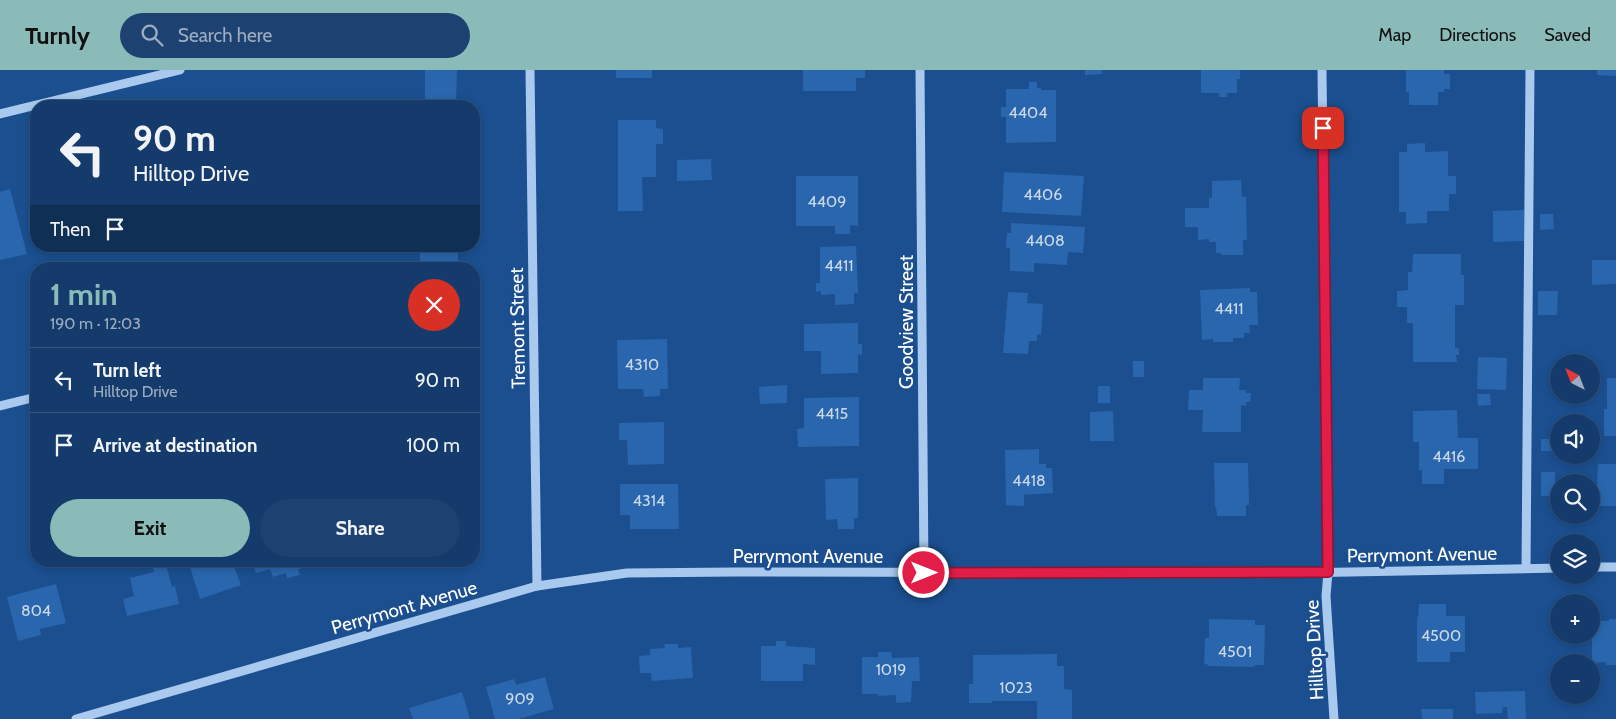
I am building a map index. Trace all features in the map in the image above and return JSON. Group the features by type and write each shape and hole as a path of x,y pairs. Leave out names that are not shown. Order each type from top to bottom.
{"street":[{"path":"57,100 180,70"},
{"name":"Tremont Street","path":"530,70 537,586"},
{"name":"Goodview Street","path":"920,70 924,573"},
{"name":"Hilltop Drive","path":"1322,70 1328,572 1326,596 1334,719"},
{"path":"1526,568 1530,70"},
{"path":"0,114 30,107"},
{"path":"0,406 30,398"},
{"path":"1600,567 1616,567"},
{"name":"Perrymont Avenue","path":"76,719 537,586 627,573 1328,572 1550,568"}],"building":[{"path":"425,70 457,70 456,100 425,100"},
{"path":"616,70 652,70 652,78 616,78"},
{"path":"803,70 865,70 865,78 856,78 856,91 803,91"},
{"path":"1085,70 1102,70 1102,74 1085,75"},
{"path":"1201,70 1240,70 1240,79 1237,79 1237,93 1227,93 1227,97 1219,97 1219,93 1201,93"},
{"path":"1406,70 1444,70 1444,74 1450,74 1450,89 1438,92 1438,105 1409,105 1409,93 1406,92"},
{"path":"1597,70 1616,70 1616,76 1597,75"},
{"path":"1029,82 1037,82 1037,88 1041,88 1041,90 1056,90 1056,142 1006,143 1006,117 1001,117 1001,107 1006,107 1006,89 1029,89"},
{"path":"618,120 656,120 656,128 663,129 663,144 656,144 656,177 642,177 643,211 618,211"},
{"path":"1425,143 1425,152 1448,151 1448,176 1456,176 1456,194 1449,194 1449,211 1427,211 1427,223 1406,224 1406,212 1399,212 1399,152 1407,152 1407,144"},
{"path":"711,159 712,180 677,181 677,160"},
{"path":"1004,172 1084,176 1081,216 1002,212"},
{"path":"796,176 858,176 858,226 850,225 850,234 835,234 835,226 796,226"},
{"path":"1241,180 1242,197 1246,197 1247,240 1243,240 1243,255 1221,255 1221,253 1216,253 1216,242 1209,242 1209,239 1198,240 1198,227 1185,227 1185,208 1209,208 1209,198 1212,198 1212,181"},
{"path":"10,189 27,254 0,260 0,192"},
{"path":"1524,210 1524,241 1493,242 1493,211"},
{"path":"1540,214 1553,214 1554,229 1540,230"},
{"path":"1011,223 1085,227 1083,253 1068,252 1067,265 1034,263 1034,272 1010,271 1010,248 1006,248 1007,233 1011,233"},
{"path":"856,246 858,293 854,293 854,304 835,305 835,294 821,295 821,291 816,292 816,283 820,283 820,247"},
{"path":"420,252 458,252 458,262 420,262"},
{"path":"1413,254 1461,254 1461,275 1464,275 1464,305 1455,305 1455,348 1459,350 1459,355 1456,355 1457,362 1413,362 1413,323 1407,323 1407,307 1397,307 1397,291 1408,290 1408,272 1412,272"},
{"path":"1592,260 1616,260 1616,284 1592,285"},
{"path":"1250,288 1250,292 1257,292 1258,325 1249,325 1250,333 1244,333 1244,338 1233,338 1233,342 1213,342 1213,339 1202,340 1200,290"},
{"path":"1538,291 1558,291 1557,315 1538,315"},
{"path":"1008,292 1028,293 1027,303 1043,304 1041,335 1037,334 1037,341 1029,341 1028,354 1003,353"},
{"path":"858,323 858,344 862,344 862,355 858,354 858,373 821,374 821,351 804,351 804,324"},
{"path":"667,339 668,389 660,389 660,396 644,397 643,389 618,389 617,340"},
{"path":"1478,357 1507,358 1506,390 1477,389"},
{"path":"1133,361 1144,361 1144,377 1133,377"},
{"path":"1203,378 1240,378 1239,390 1246,390 1246,393 1251,393 1250,402 1246,402 1246,406 1241,405 1241,432 1202,432 1203,410 1188,410 1189,390 1203,390"},
{"path":"1607,378 1616,378 1616,436 1604,436 1604,409 1607,409"},
{"path":"787,385 787,403 760,404 759,387"},
{"path":"1098,386 1110,386 1110,403 1098,403"},
{"path":"1477,394 1490,394 1491,405 1478,406"},
{"path":"859,397 859,446 798,447 797,429 804,428 804,398"},
{"path":"1457,410 1458,438 1478,438 1478,469 1444,469 1444,484 1422,484 1422,470 1419,470 1419,442 1413,442 1413,411"},
{"path":"1113,411 1114,441 1090,441 1090,412"},
{"path":"664,422 664,464 628,465 627,440 619,440 619,423"},
{"path":"1541,439 1550,439 1550,451 1541,451"},
{"path":"1039,449 1039,464 1046,464 1046,468 1052,468 1053,493 1024,495 1024,506 1006,505 1005,450"},
{"path":"1214,463 1248,463 1249,505 1246,505 1246,516 1217,516"},
{"path":"1598,464 1616,464 1616,506 1600,506 1600,474 1598,474"},
{"path":"1541,472 1555,472 1555,474 1550,474 1550,496 1541,496"},
{"path":"858,478 858,518 854,518 854,529 838,529 837,519 826,520 825,479"},
{"path":"620,484 678,484 679,529 630,529 630,515 620,515"},
{"path":"153,567 167,567 172,587 175,586 179,604 127,616 123,599 134,596 130,578 154,572"},
{"path":"190,567 234,567 241,585 200,599"},
{"path":"254,567 307,567 298,569 300,575 287,578 286,573 273,577 270,569 256,573"},
{"path":"56,584 66,623 40,629 41,635 18,641 7,597"},
{"path":"1419,604 1446,604 1446,616 1465,616 1465,652 1450,652 1450,662 1417,662 1417,617"},
{"path":"1209,619 1255,620 1255,625 1265,625 1264,665 1255,665 1254,667 1208,666 1204,664 1205,638 1209,638"},
{"path":"1609,619 1616,619 1616,665 1606,665 1606,662 1600,662 1600,654 1592,654 1592,644 1600,644 1600,621 1609,621"},
{"path":"776,641 786,641 786,646 815,648 815,665 803,664 803,681 761,681 761,646 776,646"},
{"path":"664,644 678,644 678,648 691,647 693,678 652,681 651,673 640,673 639,656 650,655 650,649 665,648"},
{"path":"878,652 891,652 892,658 919,657 920,681 912,681 911,702 896,703 896,695 878,696 878,694 862,694 862,657 878,657"},
{"path":"1057,654 1057,666 1064,666 1064,689 1072,690 1072,719 1037,719 1037,701 969,703 969,684 973,684 973,655"},
{"path":"545,677 554,709 519,719 495,719 486,687 514,679 516,685"},
{"path":"1525,691 1526,719 1508,719 1507,707 1503,707 1502,713 1476,714 1475,692"},
{"path":"462,692 470,719 413,719 409,708"},
{"path":"1421,709 1453,709 1453,719 1422,719"}],"route":[{"path":"924,573 1328,572 1323,128"}]}
